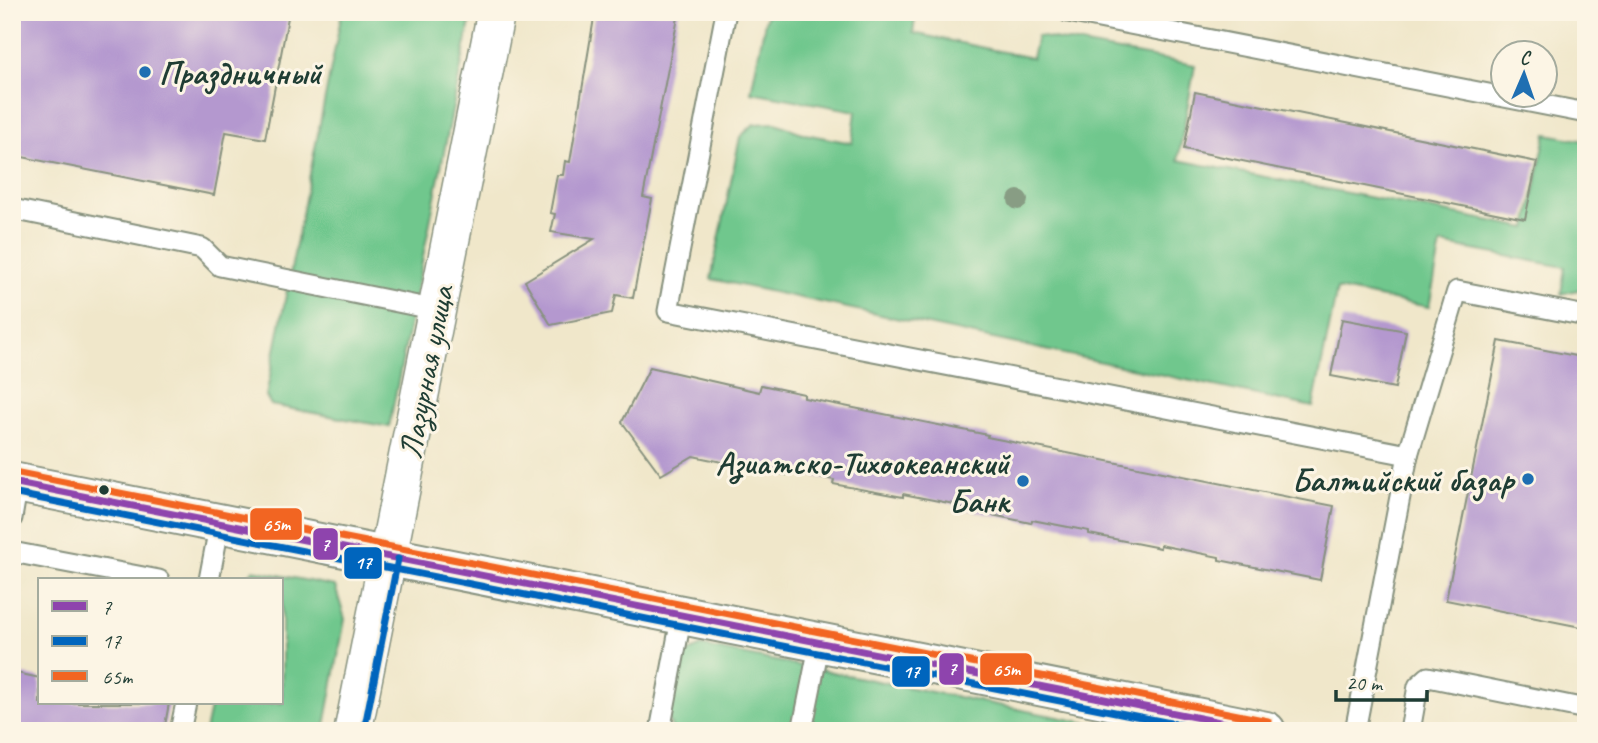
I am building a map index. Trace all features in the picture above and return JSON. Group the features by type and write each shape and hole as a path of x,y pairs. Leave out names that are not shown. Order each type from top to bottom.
{"main road":[{"path":"14,494 220,522 1266,731"}],"street":[{"name":"Лазурная улица","path":"353,731 496,12"}],"lane":[{"path":"726,12 667,311 1408,455"},
{"path":"1068,12 1586,113"},
{"path":"12,209 202,248 220,267 437,310"},
{"path":"1355,731 1408,455 1457,291 1586,316"},
{"path":"209,578 220,522"},
{"path":"12,552 148,578"},
{"path":"660,731 682,614"},
{"path":"802,731 820,641"},
{"path":"1410,731 1418,686 1428,677 1586,709"},
{"path":"180,731 186,704"}],"green space":[{"path":"342,12 472,12 389,427 271,405 266,396"},
{"path":"767,12 916,12 913,33 1032,58 1037,36 1195,65 1178,160 1527,228 1546,134 1586,141 1586,285 1561,294 1565,267 1441,244 1429,307 1337,289 1313,407 711,279 740,137 754,124 776,123 805,134 852,143 856,111 751,92"},
{"path":"253,570 335,586 345,619 324,731 205,731 211,704 284,704 284,578 246,578"},
{"path":"701,646 1128,731 674,731 668,720 680,656"}],"building":[{"name":"Праздничный","path":"12,12 289,12 265,139 226,132 214,195 12,155"},
{"path":"595,12 679,12 643,197 652,199 633,298 616,295 612,313 551,325 525,281 594,239 551,232 555,214 550,213 557,175 563,175 565,161 570,162"},
{"path":"1195,92 1537,162 1525,219 1184,149"},
{"path":"1342,319 1406,331 1395,388 1331,376"},
{"name":"Балтийский базар","path":"1499,341 1586,358 1586,628 1446,600"},
{"path":"650,367 759,392 761,385 804,394 804,398 988,435 987,437 1334,506 1320,580 1160,545 1160,548 1089,534 1089,531 1032,520 1031,523 958,508 959,505 833,484 834,480 787,471 786,475 693,456 661,475 622,422"},
{"path":"12,672 38,678 38,704 169,704 164,731 12,731"}],"transit line":[{"name":"65т","path":"14,472 1268,721"},
{"name":"7","path":"12,482 1265,731"},
{"name":"17","path":"12,493 1211,731"},
{"name":"17","path":"364,731 398,559"}],"place":[{"name":"Праздничный","path":"145,72"},
{"name":"Балтийский базар","path":"1528,479"},
{"name":"Азиатско-Тихоокеанский Банк","path":"1023,481"}]}
